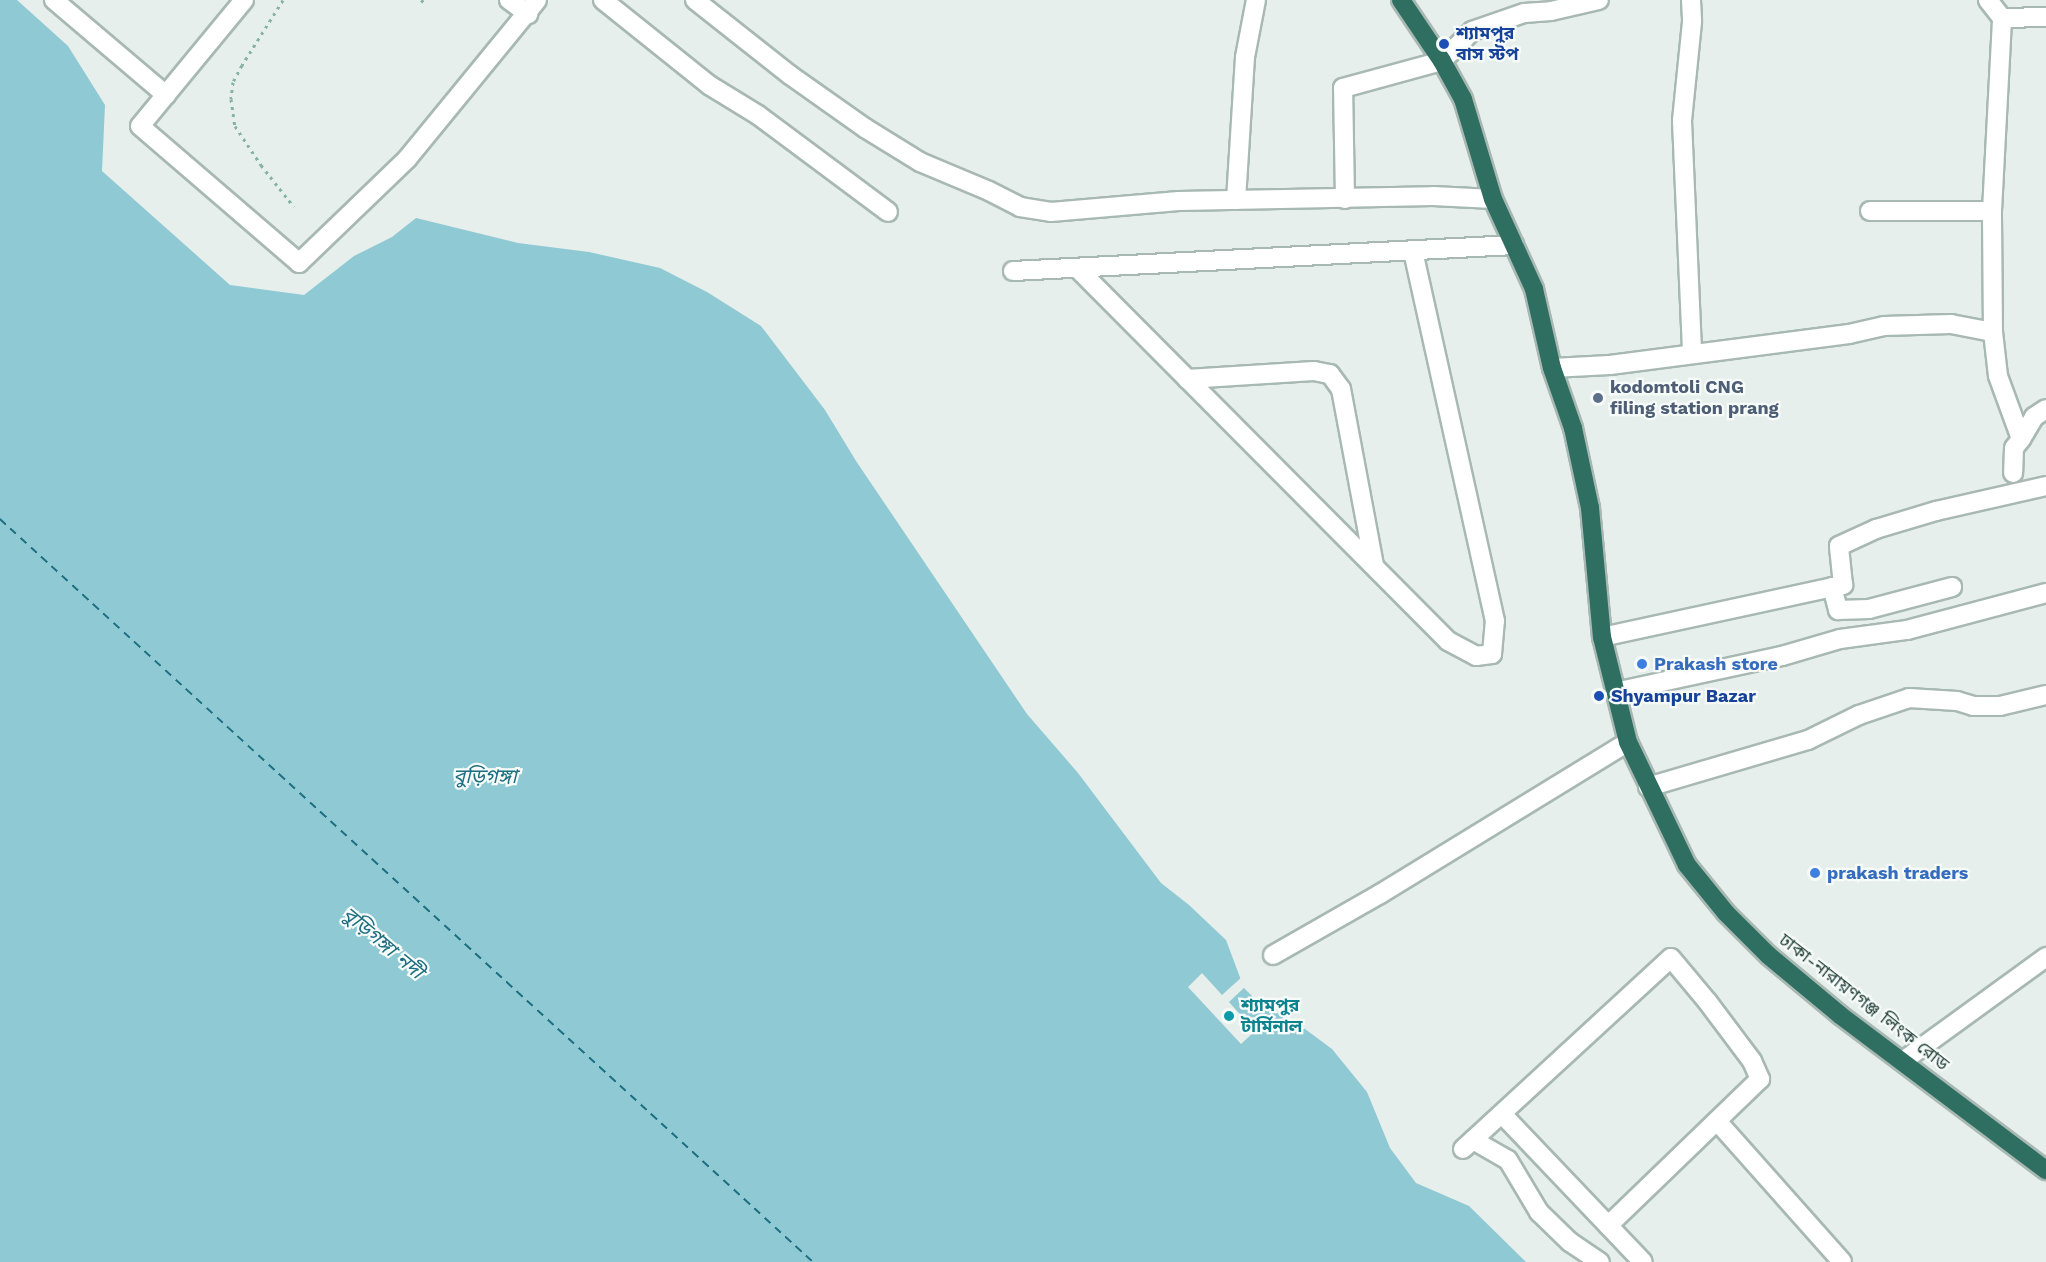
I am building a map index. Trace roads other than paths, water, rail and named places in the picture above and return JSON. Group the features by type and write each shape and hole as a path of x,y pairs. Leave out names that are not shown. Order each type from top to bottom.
{"highway":[{"name":"ঢাকা-নারায়ণগঞ্জ লিংক রোড","path":"1401,0 1442,61 1463,99 1493,199 1534,289 1552,368 1573,428 1590,508 1602,638 1628,742 1686,865 1726,913 1768,955 1822,1000 2046,1170"}],"street":[{"path":"54,0 166,95"},
{"path":"244,0 140,126 299,263 407,159 533,7 509,0"},
{"path":"603,0 700,78 758,115 888,212"},
{"path":"695,0 790,75 865,128 920,162 989,191 1020,207 1051,212 1179,201 1433,196 1493,199"},
{"path":"1236,200 1245,57 1256,0"},
{"path":"1345,199 1343,88 1442,61 1472,31 1524,6 1551,11 1599,0"},
{"path":"1691,0 1692,22 1682,121 1692,353"},
{"path":"1988,0 2002,18 1992,211 1993,332 1998,376 2021,439"},
{"path":"2002,18 2046,17"},
{"path":"1870,211 1992,211"},
{"path":"1013,271 1514,245"},
{"path":"1077,268 1448,641 1476,656 1492,654 1495,621 1413,250"},
{"path":"1552,368 1610,365 1849,334 1884,326 1951,324 1993,332"},
{"path":"1187,379 1314,370 1330,374 1341,389 1374,565"},
{"path":"2013,473 2014,448 2034,417 2046,409"},
{"path":"1602,638 1843,585 1839,546 1876,530 1936,511 2046,486"},
{"path":"1832,587 1838,609 1869,609 1952,587"},
{"path":"1615,692 1782,656 1840,639 1907,630 2046,593"},
{"path":"1648,787 1808,740 1859,715 1909,698 1957,701 1973,706 2000,706 2046,695"},
{"path":"1273,955 1380,894 1628,742"},
{"path":"1903,1061 2046,957"},
{"path":"1600,1262 1570,1242 1539,1212 1508,1160 1468,1144 1671,958 1752,1061 1760,1079 1608,1226"},
{"path":"1502,1114 1643,1262"},
{"path":"1717,1121 1836,1259"}],"water":[{"name":"বুড়িগঙ্গা","path":"0,0 17,0 68,46 105,105 102,171 230,285 304,295 354,256 392,237 416,218 518,243 589,252 660,268 707,292 761,326 825,410 856,461 1027,714 1078,773 1161,883 1189,905 1226,940 1244,988 1258,1002 1305,1029 1332,1049 1367,1092 1390,1148 1416,1183 1469,1206 1526,1262 0,1262"}],"place":[{"name":"শ্যামপুর বাস স্টপ","path":"1444,44"},
{"name":"kodomtoli CNG filing station prang","path":"1598,398"},
{"name":"Prakash store","path":"1642,664"},
{"name":"Shyampur Bazar","path":"1599,696"},
{"name":"prakash traders","path":"1815,873"},
{"name":"শ্যামপুর টার্মিনাল","path":"1229,1016"}],"water label":[{"name":"বুড়িগঙ্গা নদী","path":"383,943"}]}
